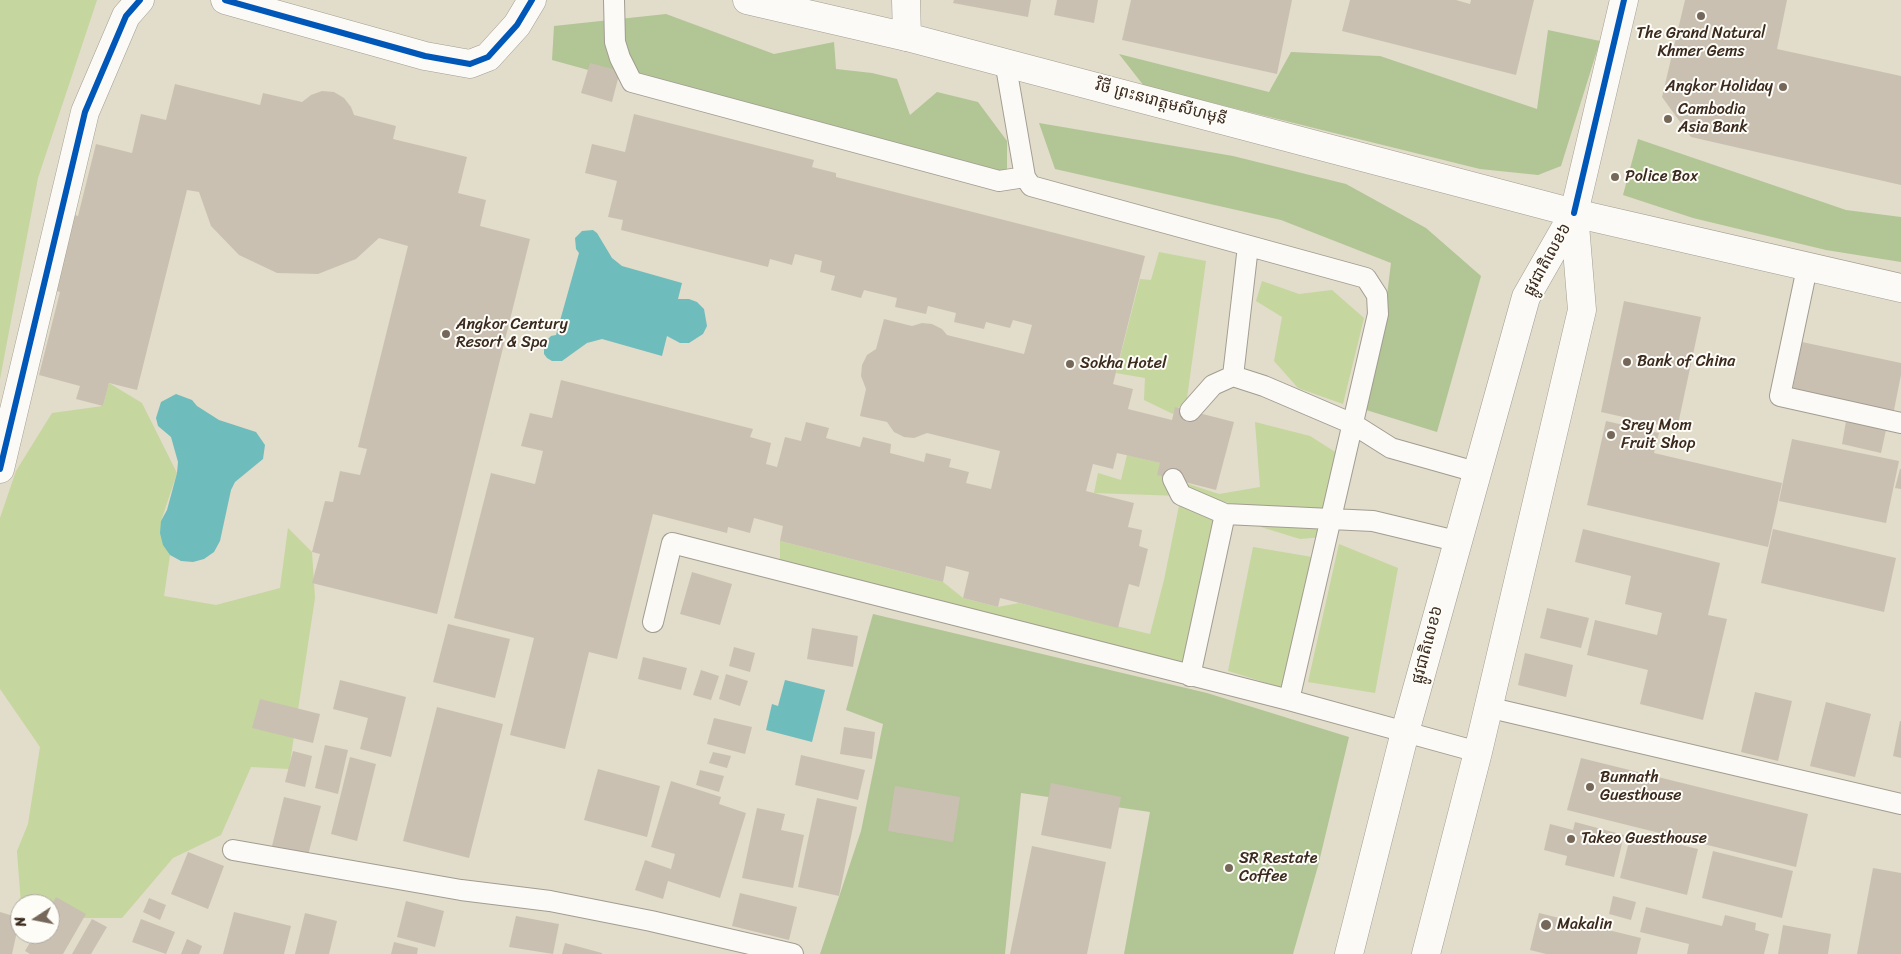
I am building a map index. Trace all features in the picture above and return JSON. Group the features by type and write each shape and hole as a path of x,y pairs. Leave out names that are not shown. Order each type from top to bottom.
{"main road":[{"path":"0,469 85,112 126,16 140,0"},
{"path":"225,0 425,56 470,64 488,57 517,25 532,0"},
{"name":"វិថី ព្រះនរោត្ដមសីហមុនី","path":"747,0 1004,61 1574,213 1901,288"},
{"path":"906,0 907,37"},
{"path":"1574,213 1624,0"},
{"name":"ផ្លូវជាតិលេខ៦","path":"1349,954 1404,732 1456,541 1526,297 1574,213"},
{"name":"ផ្លូវជាតិលេខ៦","path":"1426,954 1478,752 1487,707 1582,310 1574,213"}],"lane":[{"path":"614,0 615,42 620,58 632,82 999,181 1025,177"},
{"path":"1004,61 1025,177 1031,186 1039,190 1366,278 1376,295 1378,314 1289,700"},
{"path":"1233,376 1248,246"},
{"path":"1808,268 1780,396 1901,423"},
{"path":"1190,411 1213,385 1233,376 1264,386 1352,424 1391,448 1476,472"},
{"path":"1174,479 1181,495 1225,514 1373,521 1456,541"},
{"path":"1190,676 1225,514"},
{"path":"653,622 672,542 1289,700 1478,752"},
{"path":"1487,707 1901,804"},
{"path":"232,850 461,890 550,901 651,921 793,954"}],"green space":[{"path":"0,0 97,0 38,178 0,379"},
{"path":"666,14 774,54 834,42 836,69 872,73 897,79 910,115 937,92 978,102 1007,141 1007,182 824,135 552,60 554,26"},
{"path":"1548,30 1600,41 1561,166 1538,175 1480,169 1144,86 1119,54 1269,92 1291,52 1380,56 1537,109"},
{"path":"1039,123 1233,156 1346,184 1426,228 1481,276 1437,432 1363,409 1382,336 1391,263 1281,220 1055,169"},
{"path":"1638,139 1846,210 1901,217 1901,262 1826,250 1693,218 1623,195"},
{"path":"1159,252 1206,261 1187,398 1173,414 1144,400 1145,378 1116,373 1140,279 1151,280"},
{"path":"1262,281 1299,294 1332,290 1364,318 1343,404 1298,388 1274,361 1282,317 1256,301"},
{"path":"109,383 142,403 177,473 161,521 170,555 164,596 216,605 280,588 288,528 312,552 315,598 289,769 251,767 221,835 173,858 122,918 60,918 60,894 20,894 17,851 28,824 40,747 0,689 0,518 16,471 52,413 103,406"},
{"path":"1255,422 1310,436 1340,455 1323,537 1300,539 1261,527 1257,508 1197,497 1223,523 1192,669 780,571 780,541 943,582 963,598 998,607 1019,603 1150,634 1164,580 1181,496 1094,493 1098,473 1121,480 1127,455 1160,463 1173,479 1219,494 1260,487"},
{"path":"1339,544 1398,568 1375,693 1308,682"},
{"path":"1253,547 1312,557 1286,689 1228,671"},
{"path":"873,614 1207,693 1349,737 1318,866 1293,954 1124,954 1150,812 1021,793 1005,954 820,954 861,831 883,724 846,710"}],"water":[{"path":"593,230 597,233 612,258 622,266 682,283 678,299 689,299 697,302 704,309 707,326 703,334 689,343 680,343 667,336 662,356 602,339 587,343 562,361 552,361 547,358 544,354 544,343 551,336 556,335 579,253 576,249 575,238 582,231"},
{"path":"176,394 192,400 197,406 219,420 256,432 265,445 263,459 235,482 231,490 220,541 214,552 204,559 193,562 181,561 170,555 163,545 160,533 161,521 167,510 178,462 171,437 158,426 156,418 161,402"},
{"path":"785,680 825,690 812,742 766,730 772,704 778,706"}],"building":[{"path":"954,0 1031,0 1028,17 953,3"},
{"path":"1057,0 1098,0 1094,23 1054,15"},
{"path":"1131,0 1292,0 1277,74 1122,40"},
{"path":"1350,0 1456,0 1470,4 1471,0 1534,0 1516,75 1342,31"},
{"name":"Angkor Holiday","path":"1685,0 1787,0 1777,49 1901,76 1901,185 1691,137 1662,97"},
{"path":"590,63 620,71 612,102 581,93"},
{"name":"Angkor Century Resort & Spa","path":"175,84 260,105 263,93 302,102 311,95 322,91 334,92 344,98 354,115 396,126 393,139 467,157 458,193 486,200 480,226 530,239 437,614 312,583 320,554 312,552 325,501 333,502 340,471 360,475 367,449 358,447 408,246 379,238 356,259 318,274 277,273 239,255 211,226 199,192 187,190 137,390 109,383 103,406 76,399 80,386 39,375 60,292 50,289 69,213 78,216 96,144 132,153 141,114 166,120"},
{"name":"Sokha Hotel","path":"634,114 814,160 812,167 836,173 836,177 1145,256 1113,384 1133,389 1128,409 1172,420 1175,407 1234,422 1216,490 1157,475 1160,463 1117,453 1113,469 1093,464 1086,491 1134,503 1128,527 1142,530 1139,546 1148,549 1139,587 1129,584 1118,628 1000,598 998,607 963,598 969,572 946,566 943,582 780,541 783,526 754,518 750,533 728,527 727,533 653,514 617,659 589,652 565,749 510,735 534,638 454,618 491,473 535,484 543,451 521,446 530,413 552,418 561,380 753,429 750,437 771,443 766,464 777,467 785,437 801,441 806,422 829,428 826,438 860,447 863,437 891,444 890,453 924,462 926,453 951,459 949,467 969,472 966,483 991,489 1000,451 927,433 914,438 904,437 894,432 887,422 860,416 866,389 861,376 862,365 867,355 876,349 884,319 912,326 922,323 932,324 942,329 947,335 1024,354 1032,325 1013,320 1010,328 986,322 984,329 954,322 956,313 928,306 926,314 895,307 897,298 864,290 861,298 831,290 835,276 820,272 822,261 795,254 792,265 770,259 768,267 621,230 623,220 608,217 617,181 585,173 592,144 625,152"},
{"path":"1624,301 1701,317 1677,429 1601,412"},
{"path":"1802,342 1901,363 1901,375 1893,415 1792,393"},
{"path":"1606,421 1659,433 1654,453 1782,483 1768,547 1587,505"},
{"path":"1846,421 1886,430 1881,453 1842,444"},
{"path":"1792,439 1899,461 1886,523 1779,501"},
{"path":"1901,469 1901,489 1895,488"},
{"path":"1583,529 1720,563 1708,615 1727,619 1703,720 1640,704 1648,670 1587,655 1595,620 1657,635 1662,613 1625,604 1631,576 1575,562"},
{"path":"1773,529 1896,558 1884,612 1761,583"},
{"path":"692,572 732,584 720,625 680,614"},
{"path":"1547,608 1589,618 1581,648 1540,638"},
{"path":"448,624 510,639 495,698 433,682"},
{"path":"812,628 858,636 853,667 807,659"},
{"path":"734,647 755,653 750,672 729,666"},
{"path":"1525,653 1573,665 1566,697 1518,685"},
{"path":"643,657 687,668 681,690 638,679"},
{"path":"701,670 719,676 711,700 693,695"},
{"path":"726,674 748,681 740,706 719,699"},
{"path":"340,680 406,697 391,757 360,749 368,718 333,709"},
{"path":"1755,692 1792,701 1778,761 1741,752"},
{"path":"260,699 320,714 313,743 252,728"},
{"path":"1826,702 1871,714 1855,777 1810,766"},
{"path":"437,707 503,724 469,858 403,841"},
{"path":"714,718 752,727 745,754 707,744"},
{"path":"1901,721 1901,758 1893,756"},
{"path":"844,727 875,732 872,759 840,754"},
{"path":"325,745 348,750 338,794 315,788"},
{"path":"293,751 312,756 305,787 285,782"},
{"path":"713,752 731,756 727,768 709,763"},
{"path":"801,755 865,770 858,800 795,785"},
{"path":"350,757 376,764 357,841 331,834"},
{"path":"1581,758 1808,814 1796,867 1567,810"},
{"path":"598,769 660,786 647,837 584,820"},
{"path":"700,770 724,776 719,792 696,785"},
{"path":"671,781 721,797 719,804 746,813 720,898 668,881 663,899 635,890 645,860 671,869 675,854 651,847"},
{"path":"1051,783 1121,797 1111,849 1041,835"},
{"path":"895,786 960,797 953,842 888,831"},
{"path":"284,797 321,806 307,859 271,850"},
{"path":"817,798 857,807 839,896 798,887"},
{"path":"757,808 785,814 781,830 804,835 793,888 742,878"},
{"path":"1575,822 1624,835 1614,877 1565,865 1567,856 1544,850 1550,824 1573,830"},
{"path":"1631,833 1698,849 1687,895 1620,878"},
{"path":"1032,846 1106,862 1087,954 1010,954"},
{"path":"1713,851 1793,871 1782,918 1702,898"},
{"path":"188,852 224,866 208,909 171,894"},
{"path":"1873,868 1901,873 1901,954 1857,954"},
{"path":"740,893 797,907 789,940 732,926"},
{"path":"1613,896 1636,902 1631,920 1609,914"},
{"path":"149,898 166,905 160,920 143,912"},
{"path":"60,899 86,914 63,954 30,954 25,951 29,944 60,944"},
{"path":"406,901 444,911 435,947 397,937"},
{"path":"1646,907 1722,926 1725,915 1756,923 1755,930 1769,934 1764,954 1687,954 1689,944 1640,932"},
{"path":"0,912 10,915 10,944 14,944 12,954 0,954"},
{"path":"234,912 291,926 284,954 223,954"},
{"path":"305,913 337,921 329,954 295,954"},
{"path":"1539,913 1641,938 1637,954 1546,954 1530,950"},
{"path":"516,916 559,924 553,954 509,947"},
{"path":"92,919 107,927 91,954 72,954"},
{"path":"141,919 175,932 166,954 132,942"},
{"path":"1783,925 1831,934 1828,954 1778,954"},
{"path":"187,939 202,946 199,954 181,954"},
{"path":"394,942 418,948 417,954 391,954"},
{"path":"565,943 602,953 602,954 562,954"}],"cycle path":[{"path":"0,469 85,112 126,16 140,0"},
{"path":"225,0 425,56 470,64 488,57 517,25 532,0"},
{"path":"1574,213 1624,0"}],"place":[{"name":"The Grand Natural Khmer Gems","path":"1701,16"},
{"name":"Angkor Holiday","path":"1783,87"},
{"name":"Cambodia Asia Bank","path":"1668,119"},
{"name":"Police Box","path":"1615,177"},
{"name":"Angkor Century Resort & Spa","path":"446,334"},
{"name":"Bank of China","path":"1627,362"},
{"name":"Sokha Hotel","path":"1070,364"},
{"name":"Srey Mom Fruit Shop","path":"1611,435"},
{"name":"Bunnath Guesthouse","path":"1590,787"},
{"name":"Takeo Guesthouse","path":"1571,839"},
{"name":"SR Restate Coffee","path":"1229,868"},
{"name":"Makalin","path":"1546,925"}]}
